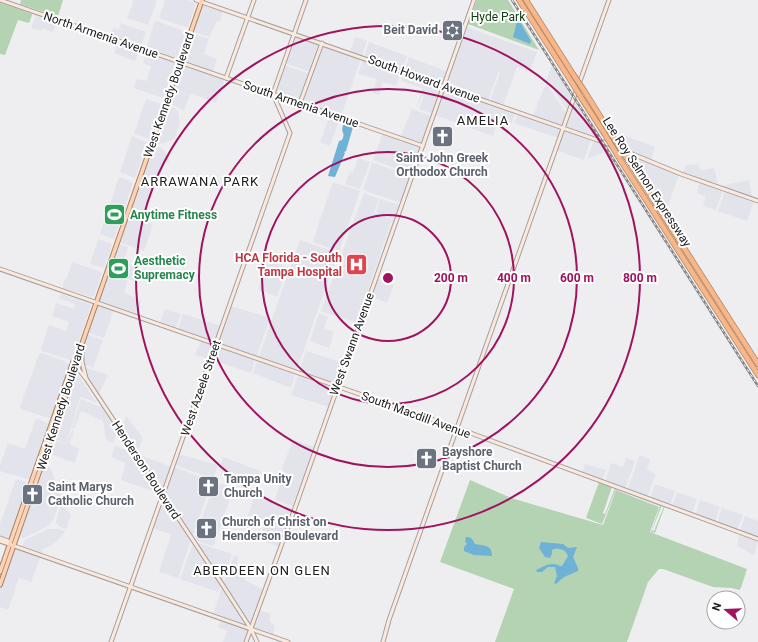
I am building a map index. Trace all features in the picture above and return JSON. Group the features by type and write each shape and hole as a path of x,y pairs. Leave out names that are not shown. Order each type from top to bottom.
{"highway":[{"name":"Lee Roy Selmon Expressway","path":"519,0 758,375"},
{"name":"Lee Roy Selmon Expressway","path":"526,0 758,364"}],"main road":[{"name":"West Kennedy Boulevard","path":"0,572 12,544 74,372 82,342 201,1"},
{"name":"West Kennedy Boulevard","path":"0,586 12,544 73,362 77,358"}],"street":[{"name":"North Armenia Avenue","path":"0,0 180,62"},
{"name":"South Howard Avenue","path":"196,0 563,128 681,174 758,201"},
{"path":"226,78 254,0"},
{"path":"273,94 306,0"},
{"name":"West Swann Avenue","path":"246,642 289,525 474,0"},
{"path":"383,642 388,624 609,0"},
{"path":"300,104 322,43"},
{"name":"South Armenia Avenue","path":"180,62 423,146"},
{"name":"West Azeele Street","path":"111,642 290,133 273,94"},
{"name":"South Macdill Avenue","path":"0,269 457,428 758,539"},
{"name":"Henderson Boulevard","path":"82,342 82,362 87,380"},
{"name":"Henderson Boulevard","path":"77,358 78,369 87,380 251,629 257,642"},
{"path":"0,540 288,642"}],"shaded area":[{"path":"134,0 157,0 148,25 127,18"},
{"path":"165,0 188,0 196,3 188,28 159,18"},
{"path":"202,3 223,10 220,21 217,21 209,37 192,31"},
{"path":"36,16 55,22 56,24 53,32 42,28 41,31 31,28"},
{"path":"157,21 186,32 177,58 147,47 154,22"},
{"path":"121,23 146,32 141,45 110,35 113,28 119,30"},
{"path":"466,27 537,52 530,71 517,67 503,106 490,102 500,72 498,72 488,101 445,86"},
{"path":"191,33 209,39 204,54 217,59 213,71 225,76 181,61"},
{"path":"296,35 320,44 310,72 285,63"},
{"path":"355,37 367,41 362,56 350,52"},
{"path":"369,42 407,56 402,70 364,57"},
{"path":"117,43 139,51 135,61 114,53"},
{"path":"323,45 361,58 341,116 302,103"},
{"path":"146,54 175,63 163,98 134,88 137,79 146,81 151,67 143,63"},
{"path":"409,57 448,72 443,85 404,71"},
{"path":"363,59 401,72 396,86 383,82 379,95 373,93 377,79 358,74"},
{"path":"180,63 225,79 216,103 191,93 184,110 189,113 167,102"},
{"path":"284,65 310,74 300,102 275,93"},
{"path":"552,65 573,97 568,111 550,85 545,83"},
{"path":"404,73 442,87 433,114 419,109 424,96 422,96 417,108 422,88 401,81"},
{"path":"547,85 567,114 562,127 533,116 544,88"},
{"path":"444,88 515,113 512,123 499,118 493,136 435,115"},
{"path":"146,99 161,104 149,139 134,134"},
{"path":"574,100 600,140 564,128"},
{"path":"166,104 178,110 180,123 175,138 160,144 153,142"},
{"path":"412,109 432,116 421,144 388,132 401,136"},
{"path":"518,114 561,129 558,138 514,123"},
{"path":"330,115 340,118 330,146 320,142"},
{"path":"564,130 591,139 584,160 556,150"},
{"path":"383,133 421,146 411,174 373,160"},
{"path":"132,136 146,142 147,144 135,178 120,172"},
{"path":"626,136 655,147 651,160 622,147"},
{"path":"594,140 602,143 607,151 587,159"},
{"path":"153,144 163,149 168,156 169,162 164,164 155,187 140,181"},
{"path":"626,152 679,174 666,212 655,195"},
{"path":"358,158 370,162 360,189 345,184 350,171 353,172"},
{"path":"372,162 410,176 401,203 363,190"},
{"path":"698,164 700,170 714,168 718,183 703,181 682,173 686,165"},
{"path":"119,177 133,183 114,239 100,234"},
{"path":"749,180 753,199 722,187 725,185"},
{"path":"333,182 360,191 339,251 313,242"},
{"path":"700,182 723,190 716,210 703,206 706,197 697,193"},
{"path":"139,184 154,189 144,215 129,211"},
{"path":"725,191 754,201 747,221 718,211"},
{"name":"HCA Florida - South Tampa Hospital","path":"364,193 379,199 374,213 392,219 357,323 321,311"},
{"path":"380,199 400,205 378,265 393,219 376,212"},
{"path":"128,214 153,224 144,251 118,242"},
{"path":"98,239 112,244 104,268 90,264"},
{"path":"300,240 338,253 296,372 258,359"},
{"path":"118,244 128,247 123,262 139,268 135,281 108,272"},
{"path":"268,261 288,267 277,297 258,289"},
{"path":"72,262 102,273 94,296 91,297 63,288 63,284 67,278"},
{"path":"107,274 128,281 124,292 141,301 136,315 98,302"},
{"path":"377,278 394,285 387,303 370,296"},
{"path":"61,294 91,306 73,358 70,360 42,351 41,349 49,325 66,331 69,322 52,316 56,303 74,309 75,304 58,298"},
{"path":"97,304 114,310 104,338 87,332"},
{"path":"231,306 270,318 256,358 217,345"},
{"path":"165,309 181,314 175,329 159,324"},
{"path":"319,313 328,317 324,328 334,332 329,348 310,341"},
{"path":"183,314 221,326 215,344 178,330"},
{"path":"86,334 103,340 93,368 84,365 84,342"},
{"path":"201,341 214,346 209,359 195,355"},
{"path":"216,347 255,360 251,373 212,360"},
{"path":"306,351 344,363 336,385 298,373"},
{"path":"42,353 64,361 70,365 51,419 21,409 20,407 39,354"},
{"path":"257,361 295,374 291,388 253,373"},
{"path":"84,367 108,375 98,396 88,379"},
{"path":"75,375 79,376 97,403 80,397 66,443 53,439"},
{"path":"298,375 335,387 329,407 291,395"},
{"path":"81,399 104,408 118,430 113,443 106,440 103,421 81,411 74,429 72,428"},
{"path":"126,416 143,438 138,452 135,451 121,430"},
{"path":"36,418 49,424 30,480 0,471 0,465 8,443 25,449"},
{"path":"72,430 74,431 69,444 79,449 75,463 47,453 52,439 66,444"},
{"path":"293,440 315,447 294,507 275,500 284,471 282,469"},
{"path":"115,446 133,453 161,496 155,494 153,491 121,480 126,463 111,457"},
{"path":"137,454 172,467 162,493"},
{"path":"178,454 218,465 213,479 175,465"},
{"path":"640,455 650,459 647,469 656,474 647,497 627,490"},
{"path":"223,457 261,471 257,482 219,470"},
{"path":"626,458 635,461 625,489 605,482 611,463 623,467"},
{"path":"44,463 50,467 55,479 51,481 61,496 60,501 51,523 24,538 18,536"},
{"path":"585,464 606,470 602,481 582,473"},
{"path":"174,467 212,481 192,538 164,496"},
{"path":"16,479 26,482 28,485 11,536 8,539 0,536 0,524"},
{"path":"215,482 234,488 213,546 194,540"},
{"path":"655,484 675,491 670,506 650,498"},
{"path":"677,492 697,499 692,514 672,506"},
{"path":"255,495 293,509 279,547 259,539 266,522 248,515"},
{"path":"163,499 191,540 178,578 159,572 171,535 153,528"},
{"path":"700,500 720,507 715,522 695,515"},
{"path":"61,505 71,514 66,529 60,527 56,523"},
{"path":"722,508 743,515 737,530 717,523"},
{"path":"745,516 758,521 758,538 740,531"},
{"path":"48,529 59,529 65,531 52,545 43,549 42,554 22,547 25,540"},
{"path":"740,533 758,540 754,555 737,546"},
{"path":"195,542 232,554 222,582"},
{"path":"193,543 221,584 211,614 218,592 180,579"},
{"path":"15,547 41,556 31,582 19,578 8,610 0,607 0,589"},
{"path":"234,555 239,557 233,573 244,577 245,580 264,590 250,627 223,584"},
{"path":"222,587 248,627 213,615"},
{"path":"259,610 271,614 269,621 275,626 273,636 252,629"},
{"path":"221,620 249,630 245,642 223,642 227,631 218,627"}],"green space":[{"path":"21,0 63,0 58,16 56,16 20,4"},
{"name":"Hyde Park","path":"477,0 508,0 539,50 468,24"},
{"path":"0,3 32,14 29,23 18,20 5,55 0,54"},
{"path":"470,480 511,498 603,525 616,490 659,507 650,532 747,569 739,590 713,587 663,569 659,569 648,582 627,642 495,642 514,589 440,562"},
{"path":"599,482 612,487 603,513 605,514 615,488 662,505 652,530 654,531 665,506 655,533 651,532 660,506 616,489 602,524 586,518"}],"water":[{"path":"519,20 531,41 530,44 513,37 517,21"},
{"path":"350,124 353,127 346,151 344,152 345,153 335,177 328,176 339,141 342,140 343,137 343,125"},
{"path":"466,537 471,538 475,544 489,547 492,552 492,556 474,555 464,551 464,547 467,544 465,541"},
{"path":"541,542 563,544 568,548 577,547 573,557 578,571 564,577 556,584 554,583 557,576 555,567 548,567 542,572 537,572 536,570 548,565 554,564 562,566 568,556 563,550 556,549 552,550 550,558 545,557 539,548"}],"railway":[{"path":"512,0 758,386"}],"place":[{"name":"Beit David","path":"453,30"},
{"name":"Saint John Greek Orthodox Church","path":"442,137"},
{"name":"Anytime Fitness","path":"114,215"},
{"name":"HCA Florida - South Tampa Hospital","path":"357,265"},
{"name":"Aesthetic Supremacy","path":"118,268"},
{"name":"Bayshore Baptist Church","path":"427,459"},
{"name":"Tampa Unity Church","path":"209,486"},
{"name":"Saint Marys Catholic Church","path":"32,494"},
{"name":"Church of Christ on Henderson Boulevard","path":"206,529"}],"district":[{"name":"AMELIA","path":"483,120"},
{"name":"ARRAWANA PARK","path":"200,181"},
{"name":"ABERDEEN ON GLEN","path":"262,570"}]}
